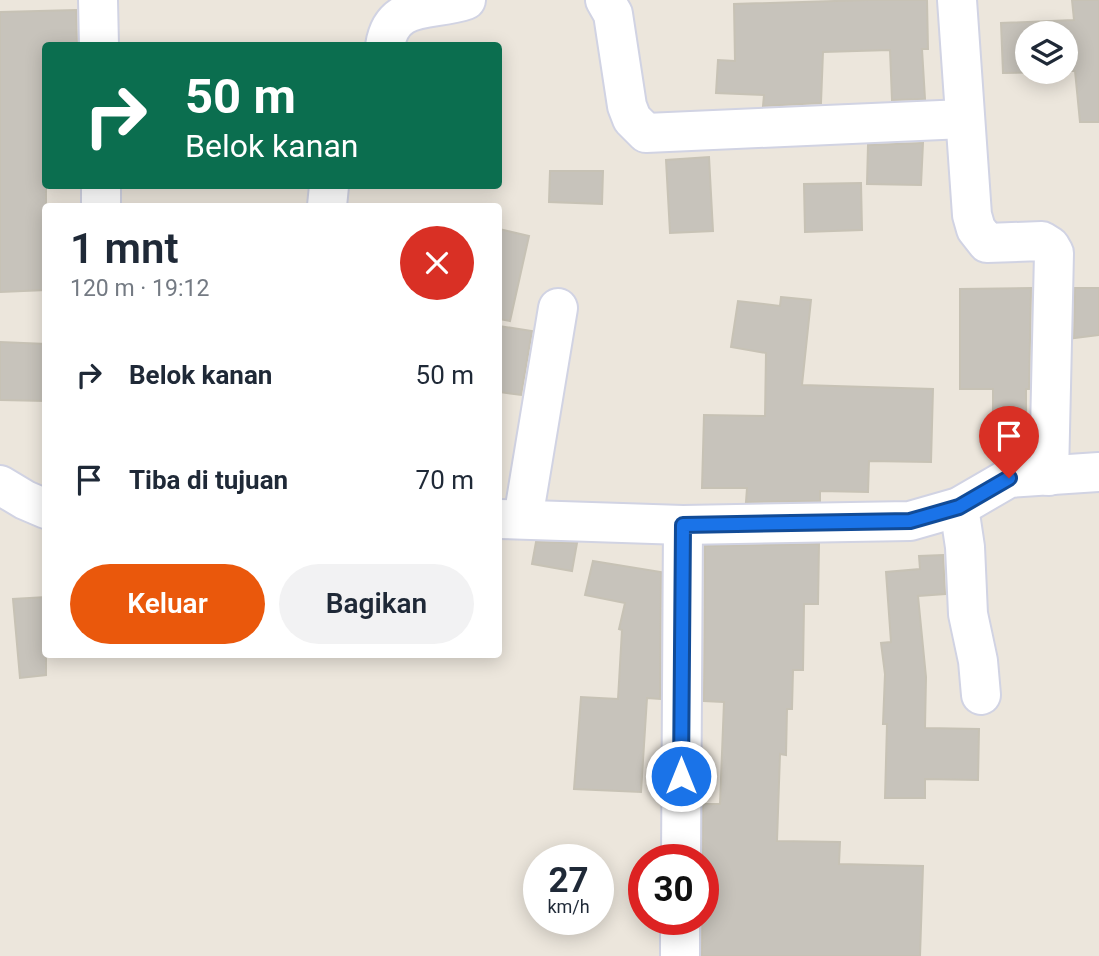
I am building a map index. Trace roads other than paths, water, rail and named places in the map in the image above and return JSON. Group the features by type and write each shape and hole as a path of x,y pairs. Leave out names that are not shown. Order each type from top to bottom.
{"street":[{"path":"98,0 99,42"},
{"path":"386,42 387,31 395,19 410,12 466,0"},
{"path":"605,0 613,14 627,107 632,119 646,133 964,118"},
{"path":"957,0 972,215 976,229 987,243 1042,241 1050,246 1056,261 1049,476"},
{"path":"558,308 511,519 683,525 910,521 959,507 1009,478 1099,472"},
{"path":"0,485 42,507"},
{"path":"959,507 965,547 968,614 978,661 981,695"},
{"path":"681,844 683,525"},
{"path":"680,935 680,956"}]}
